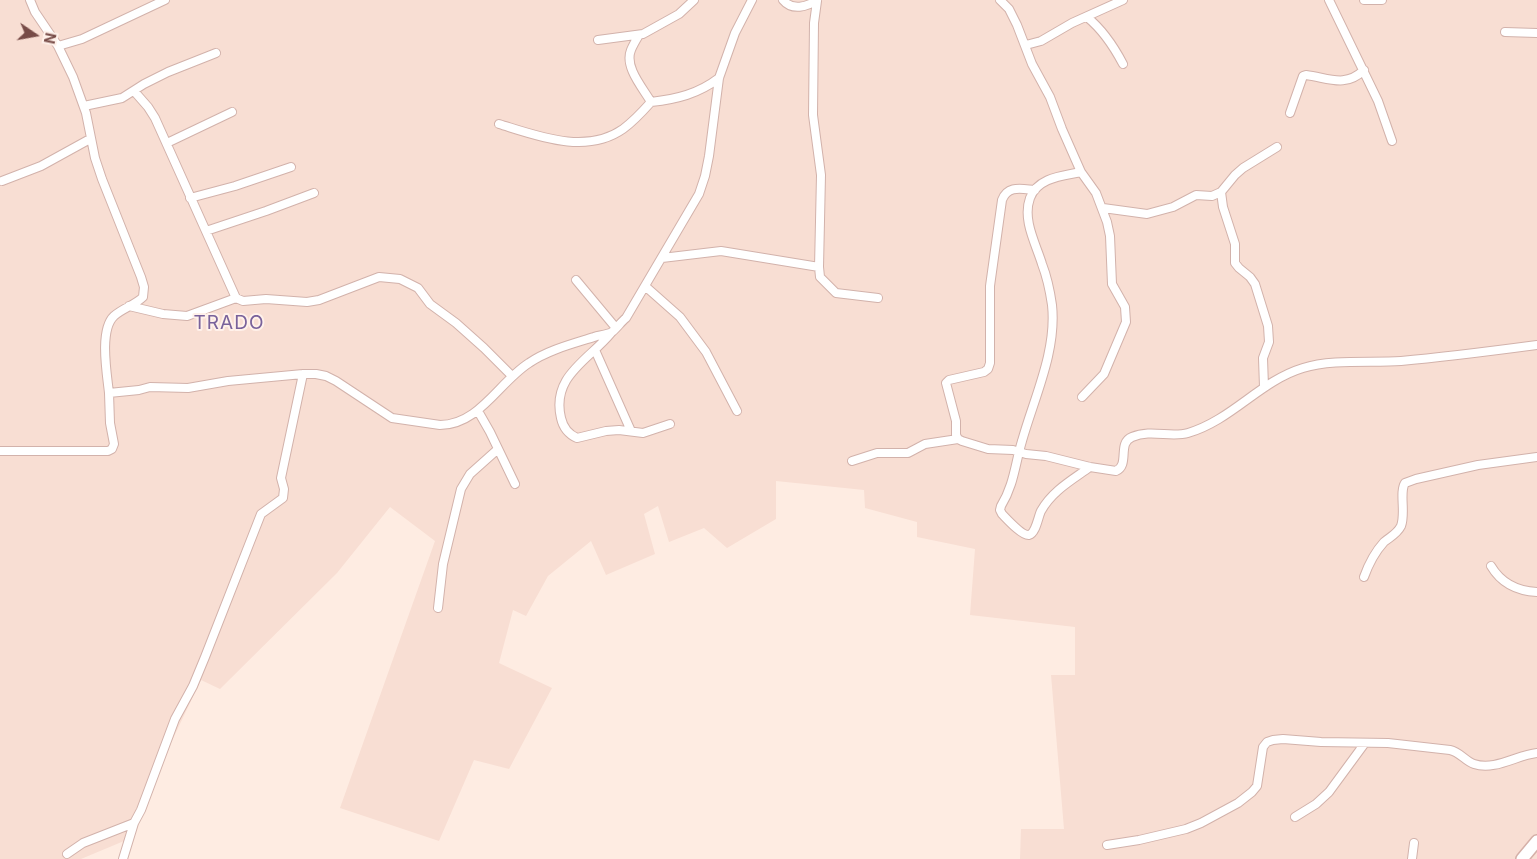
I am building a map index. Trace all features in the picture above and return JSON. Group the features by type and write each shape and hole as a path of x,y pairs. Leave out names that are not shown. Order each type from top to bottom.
{"main road":[{"path":"1522,859 1537,841"}],"street":[{"path":"0,451 108,451 112,449 114,444 110,423 106,365 105,340 107,326 115,315 136,304 143,296 144,287 102,179 90,139 84,106 73,77 58,46 35,12 30,0"},
{"path":"58,46 82,39 165,0"},
{"path":"598,40 638,35 679,14 694,0"},
{"path":"670,424 643,433 606,431 577,438 562,425 559,404 562,387 568,374 626,318 699,194 705,176 719,78 735,33 752,0"},
{"path":"782,0 786,4 798,7 809,5 817,0"},
{"path":"817,0 814,23 815,92 813,115 821,175 820,277 836,293 878,298"},
{"path":"1000,0 1009,10 1026,45 1029,57 1050,97 1081,172 1089,182 1103,208 1110,236 1112,284 1125,307 1126,322 1104,374 1082,398"},
{"path":"1026,45 1041,40 1123,0"},
{"path":"1329,0 1378,100 1392,141"},
{"path":"1364,0 1382,0"},
{"path":"1087,17 1099,27 1109,40 1123,64"},
{"path":"1505,32 1537,33"},
{"path":"638,35 630,51 629,60 635,76 651,102"},
{"path":"84,106 122,98 168,72 216,53"},
{"path":"1290,113 1303,76 1345,81 1352,80 1364,70"},
{"path":"499,124 544,139 586,142 602,139 622,130 640,115 651,102 674,99 705,88 719,78"},
{"path":"134,91 148,107 167,144 236,298 243,301 266,299 307,302 319,300 379,277 400,279 418,288 430,304 470,336 512,376"},
{"path":"167,144 232,112"},
{"path":"2,181 41,166 90,139"},
{"path":"1103,208 1146,214 1174,207 1191,196 1212,196 1221,192 1235,174 1278,147"},
{"path":"190,198 235,186 290,167"},
{"path":"1081,172 1046,181 1035,190 1030,197 1027,207 1030,230 1048,284 1052,306 1052,329 1042,378 1020,451 1014,480 1000,510 1002,514 1026,535 1032,532 1041,511 1056,492 1090,467"},
{"path":"958,439 946,383 949,380 984,372 988,369 990,363 990,286 1002,200 1005,193 1010,189 1035,190"},
{"path":"1221,192 1223,207 1235,244 1235,263 1250,277 1254,284 1268,326 1269,342 1264,358 1264,387"},
{"path":"206,230 314,193"},
{"path":"662,258 721,251 819,268"},
{"path":"576,280 614,330"},
{"path":"645,286 680,317 706,352 738,411"},
{"path":"129,306 163,314 187,316 236,298"},
{"path":"109,393 150,387 188,388 228,381 302,374 326,376 355,392 382,413 401,421 445,425 463,419 478,411 512,376 530,362 546,354 614,330"},
{"path":"852,461 877,453 908,453 925,444 958,439 988,449 1020,451 1026,454 1046,456 1090,467 1116,471 1122,465 1125,442 1128,439 1145,433 1186,434 1226,414 1264,387 1291,373 1314,366 1416,359 1537,345"},
{"path":"595,350 631,431"},
{"path":"124,859 134,822 153,780 175,719 189,694 205,657 261,514 283,498 281,478 302,374"},
{"path":"478,411 515,484"},
{"path":"438,608 443,564 461,489 470,474 498,449"},
{"path":"1364,577 1373,555 1386,540 1399,530 1402,523 1404,504 1402,488 1405,483 1484,464 1537,457"},
{"path":"1491,566 1503,582 1521,590 1537,592"},
{"path":"1107,845 1186,829 1238,803 1252,792 1256,786 1263,747 1267,742 1283,738 1321,742 1388,743 1450,750 1457,751 1477,765 1496,764 1526,754 1537,753"},
{"path":"1295,817 1316,804 1329,792 1365,743"},
{"path":"67,854 83,843 134,822"},
{"path":"1412,859 1414,843"}],"shaded area":[{"path":"0,0 1537,0 1537,859 1020,859 1021,829 1064,829 1051,675 1075,675 1075,627 970,615 975,549 917,537 917,522 865,508 864,490 776,481 776,519 727,548 704,528 669,542 658,506 644,514 655,554 606,575 591,541 548,576 526,616 513,610 499,663 552,688 509,769 474,760 439,841 340,808 435,541 390,507 337,573 220,689 201,680 124,841 81,859 0,859"}],"district":[{"name":"TRADO","path":"229,323"}]}
